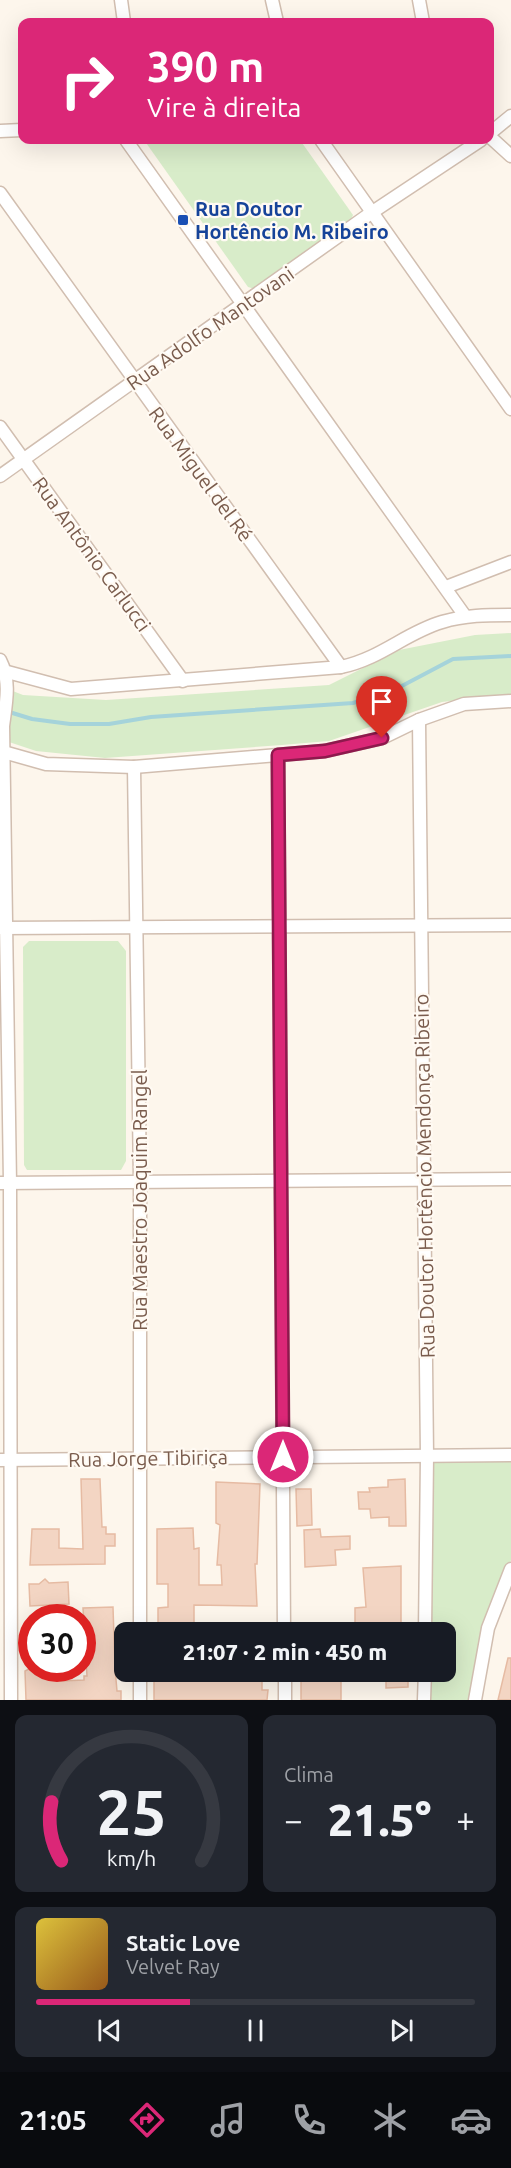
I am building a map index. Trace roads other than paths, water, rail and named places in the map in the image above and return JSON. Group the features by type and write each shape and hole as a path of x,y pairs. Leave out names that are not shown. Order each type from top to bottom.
{"street":[{"path":"121,0 123,18"},
{"path":"272,0 276,18"},
{"path":"419,0 422,18"},
{"path":"494,131 511,116"},
{"path":"0,131 18,130"},
{"path":"494,140 511,156"},
{"path":"129,144 465,616"},
{"path":"324,144 511,409"},
{"name":"Rua Adolfo Mantovani","path":"0,476 371,213 475,144"},
{"name":"Rua Miguel del Ré","path":"0,193 341,667"},
{"name":"Rua Antônio Carlucci","path":"0,427 183,681"},
{"path":"446,587 511,562"},
{"path":"3,671 71,689 341,667 382,654 440,622 465,616 511,615"},
{"path":"0,660 7,695 2,752 6,1460 11,1700"},
{"path":"2,752 46,764 135,768 278,755 352,746 382,738 419,720 464,704 511,701"},
{"name":"Rua Doutor Hortêncio Mendonça Ribeiro","path":"419,720 427,1456 425,1622"},
{"path":"278,755 284,1622"},
{"name":"Rua Maestro Joaquim Rangel","path":"135,768 140,1181 140,1622"},
{"path":"3,928 511,925"},
{"path":"5,1183 511,1179"},
{"name":"Rua Jorge Tibiriça","path":"6,1460 511,1455"},
{"path":"475,1700 488,1628 511,1569"},
{"path":"140,1682 140,1700"},
{"path":"285,1682 285,1700"},
{"path":"424,1700 425,1682"}],"waterway":[{"path":"6,711 32,719 70,724 109,724 151,717 353,703 398,688 453,659 511,656"}],"place":[{"name":"Rua Doutor Hortêncio M. Ribeiro","path":"183,220"}]}
